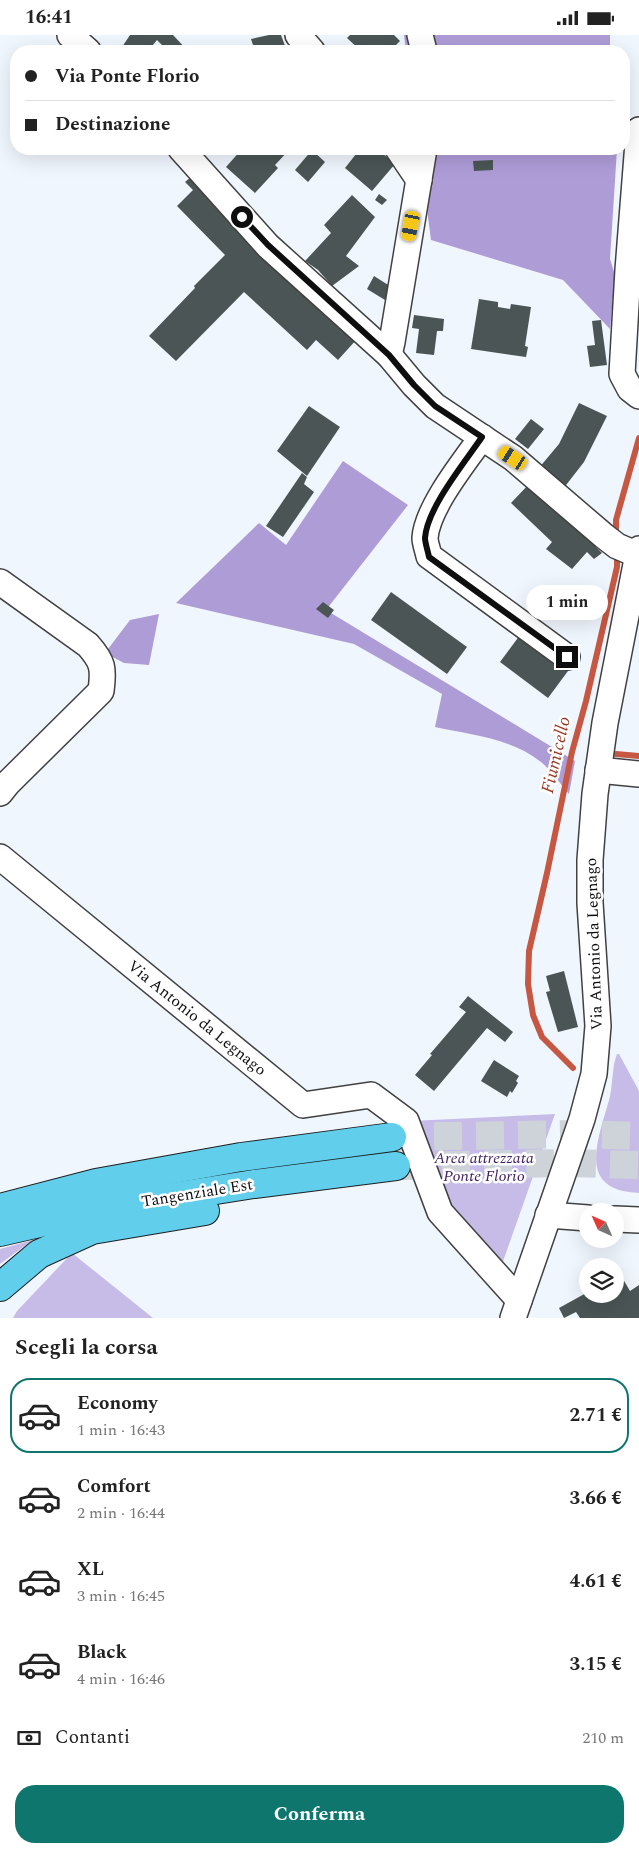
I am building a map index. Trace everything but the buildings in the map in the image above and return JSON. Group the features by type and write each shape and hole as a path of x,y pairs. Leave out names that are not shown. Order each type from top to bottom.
{"highway":[{"name":"Tangenziale Est","path":"0,1208 96,1183 241,1157 392,1137"},
{"name":"Tangenziale Est","path":"0,1232 110,1207 330,1173 396,1166"},
{"path":"0,1287 39,1254 92,1230 246,1203 330,1173"}],"street":[{"path":"70,35 81,45"},
{"path":"298,35 307,45"},
{"path":"639,130 622,374 630,389 639,396"},
{"path":"186,155 268,245 389,355 414,385 435,406 513,458 604,537 635,558"},
{"path":"402,155 419,180"},
{"path":"389,355 423,155"},
{"path":"482,437 443,495 430,520 425,539 429,557 567,657"},
{"name":"Via Antonio da Legnago","path":"516,1309 582,1119 594,1075 598,1025 590,886 594,794 635,558"},
{"path":"0,582 88,645 99,658 103,675 101,691 0,793"},
{"path":"598,770 639,774"},
{"name":"Via Antonio da Legnago","path":"0,857 303,1105 372,1095 406,1121 440,1211 516,1309"},
{"path":"548,1215 579,1217"},
{"path":"624,1220 639,1221"}],"green space":[{"path":"617,1054 619,1054 639,1091 639,1193 622,1191 610,1186 600,1175 597,1165 598,1141 610,1096"},
{"name":"Area attrezzata Ponte Florio","path":"555,1114 501,1267 448,1210 411,1121"},
{"path":"33,1240 0,1264 0,1249"},
{"path":"72,1253 153,1318 13,1318 17,1311"}],"shaded area":[{"path":"404,35 610,35 610,45 405,45"},
{"path":"420,155 617,155 610,259 615,275 610,329 563,280 431,240"},
{"path":"343,461 408,505 326,610 575,761 569,794 541,762 517,748 504,742 435,727 442,694 354,644 176,603 259,523 286,545"},
{"path":"159,614 149,665 124,663 105,653 130,620"}],"waterway":[{"name":"Fiumicello","path":"616,537 616,520 639,438"},
{"name":"Fiumicello","path":"573,1068 542,1037 533,1015 528,984 529,951 572,752 586,701 617,567 617,552"},
{"path":"616,754 639,756"}],"tunnel":[{"path":"392,1137 578,1134 639,1136"},
{"path":"400,1166 571,1163 639,1165"}],"route":[{"path":"242,217 268,245 389,355 414,385 435,406 482,437 443,495 430,520 425,539 429,557 567,657"}]}
